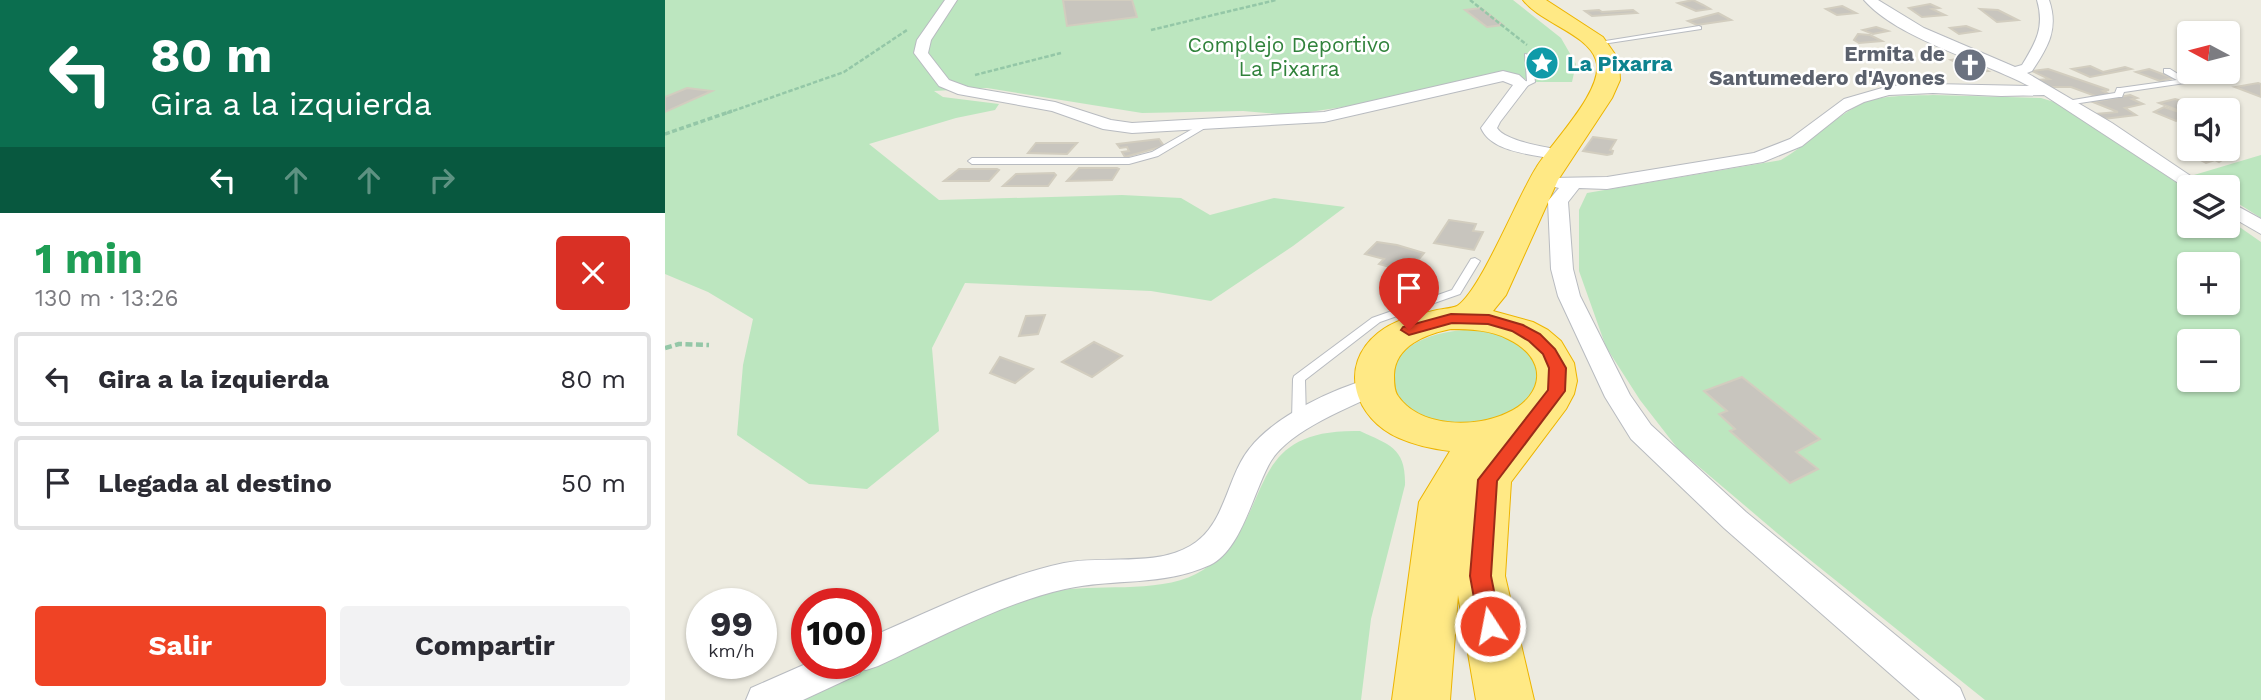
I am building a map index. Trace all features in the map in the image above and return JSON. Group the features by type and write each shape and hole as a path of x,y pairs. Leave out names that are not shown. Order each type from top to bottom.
{"highway":[{"path":"1466,318 1487,295 1488,265 1558,173 1608,80 1608,60 1596,43 1533,0"},
{"path":"1488,265 1507,298 1518,328"},
{"path":"1505,700 1481,576 1488,480 1541,413 1557,391 1557,368 1550,352 1535,338 1518,328 1489,320 1466,318 1429,322 1409,330 1391,341 1376,359 1373,386 1383,406 1405,423 1435,434 1462,437 1491,435 1517,427 1541,413"},
{"path":"1405,423 1426,457 1442,502"},
{"path":"1420,691 1442,502 1464,465 1491,435"}],"street":[{"path":"951,0 924,40 921,52 944,83 986,96 1055,107 1109,125 1152,128 1324,117 1488,78 1514,78 1521,84 1493,119 1489,128 1493,136 1558,173 1607,183 1757,158 1800,140 1850,101 1868,94 1904,89 2045,90"},
{"path":"1870,0 1929,35 2014,72 2179,175"},
{"path":"2014,72 2027,68 2046,38 2050,19 2043,0"},
{"path":"1558,173 1562,269 1569,296 1618,397 1641,432 1798,575 1947,700"},
{"path":"2240,214 2261,228"},
{"path":"882,648 999,596 1066,576 1161,568 1202,555 1227,528 1260,454 1299,420 1373,386"},
{"path":"764,700 811,679"}],"lane":[{"path":"1596,43 1699,28"},
{"path":"1519,88 1531,82 1528,56"},
{"path":"2067,103 2119,95 2120,90 2185,80 2167,71"},
{"path":"972,161 1129,161 1155,154 1206,125"},
{"path":"1299,420 1299,379 1347,335 1376,320 1456,292 1488,265"}],"path":[{"path":"1150,30 1276,0"},
{"path":"1471,0 1527,44 1528,56"},
{"path":"665,134 844,72 911,27"},
{"path":"944,83 1061,53"},
{"path":"665,348 679,344 709,345"}],"green space":[{"name":"Complejo Deportivo La Pixarra","path":"665,0 1513,0 1561,38 1576,64 1572,82 1531,82 1503,72 1350,106 1289,115 1243,111 1142,113 987,88 934,91 943,97 999,104 995,110 956,118 869,144 939,200 1122,195 1181,198 1210,215 1274,198 1345,207 1211,301 1151,291 965,283 932,348 939,431 867,489 809,484 737,435 743,365 753,319 708,292 665,274"},
{"path":"1884,98 2041,98 2061,104 2177,183 2177,238 2240,238 2240,227 2261,242 2261,700 1985,700 1789,543 1678,449 1640,400 1606,347 1579,271 1579,210 1587,193 1781,160 1857,106"},
{"path":"2261,155 2261,218 2240,205 2240,175 2194,175"},
{"path":"1477,329 1511,339 1528,350 1540,371 1541,387 1538,394 1532,400 1485,424 1452,425 1424,417 1404,403 1394,385 1394,366 1407,348 1434,335"},
{"path":"1360,431 1388,444 1399,455 1405,473 1405,485 1371,619 1361,700 798,700 844,679 882,679 882,662 1006,605 1062,590 1134,587 1188,578 1203,570 1227,549 1243,526 1264,480 1277,460 1294,444 1321,434"}],"building":[{"path":"1063,0 1132,0 1137,17 1067,26"},
{"path":"1693,0 1710,9 1696,11 1678,3"},
{"path":"1930,4 1939,8 1932,9 1945,15 1922,17 1909,8"},
{"path":"1842,6 1856,13 1837,15 1826,9"},
{"path":"1481,8 1503,25 1487,27 1465,10"},
{"path":"1980,9 1998,10 2018,20 1997,22"},
{"path":"1633,10 1637,13 1592,16 1585,11"},
{"path":"1718,13 1731,20 1697,25 1688,21"},
{"path":"1966,26 1979,31 1959,34 1950,28"},
{"path":"1876,27 1888,31 1873,34 1863,30"},
{"path":"1858,34 1870,35 1882,41 1859,43 1854,40"},
{"name":"Ermita de Santumedero d'Ayones","path":"1963,58 1988,71 1976,72 1951,60"},
{"path":"2090,66 2103,72 2125,67 2131,69 2090,77 2072,69"},
{"path":"2048,69 2109,90 2103,91 2111,95 2098,97 2071,87 2051,87 2038,80 2049,79 2032,71"},
{"path":"2149,69 2173,78 2160,81 2136,72"},
{"path":"2261,84 2261,97 2235,87"},
{"path":"687,88 712,91 665,112 665,97"},
{"path":"2130,95 2137,98 2132,99 2143,104 2125,108 2136,115 2104,119 2095,114 2118,112 2093,102"},
{"path":"2177,100 2177,110 2159,103"},
{"path":"2164,107 2177,111 2177,120 2176,121 2154,112"},
{"path":"1593,137 1616,140 1610,150 1613,151 1612,154 1583,151"},
{"path":"1159,139 1164,146 1125,157 1122,152 1129,151 1127,147 1120,148 1117,144"},
{"path":"1036,143 1077,143 1067,154 1028,153"},
{"path":"1079,168 1119,169 1112,180 1067,181"},
{"path":"959,169 999,170 989,181 944,181"},
{"path":"1016,174 1056,175 1048,186 1003,186"},
{"path":"1449,220 1476,224 1473,231 1483,232 1474,250 1434,243"},
{"path":"1377,242 1424,253 1408,272 1379,264 1384,259 1365,254"},
{"path":"1045,315 1038,334 1019,336 1026,316"},
{"path":"1094,342 1122,356 1092,377 1062,362"},
{"path":"1000,357 1033,369 1015,383 990,373"},
{"path":"1742,377 1820,439 1796,452 1818,469 1790,483 1730,431 1735,429 1719,414 1727,411 1704,391"}],"place":[{"name":"La Pixarra","path":"1542,63"},
{"name":"Ermita de Santumedero d'Ayones","path":"1970,65"}],"route":[{"path":"1409,330 1429,322 1451,318 1489,320 1518,328 1535,338 1550,352 1557,368 1557,391 1488,480 1481,576 1490,626"}]}
